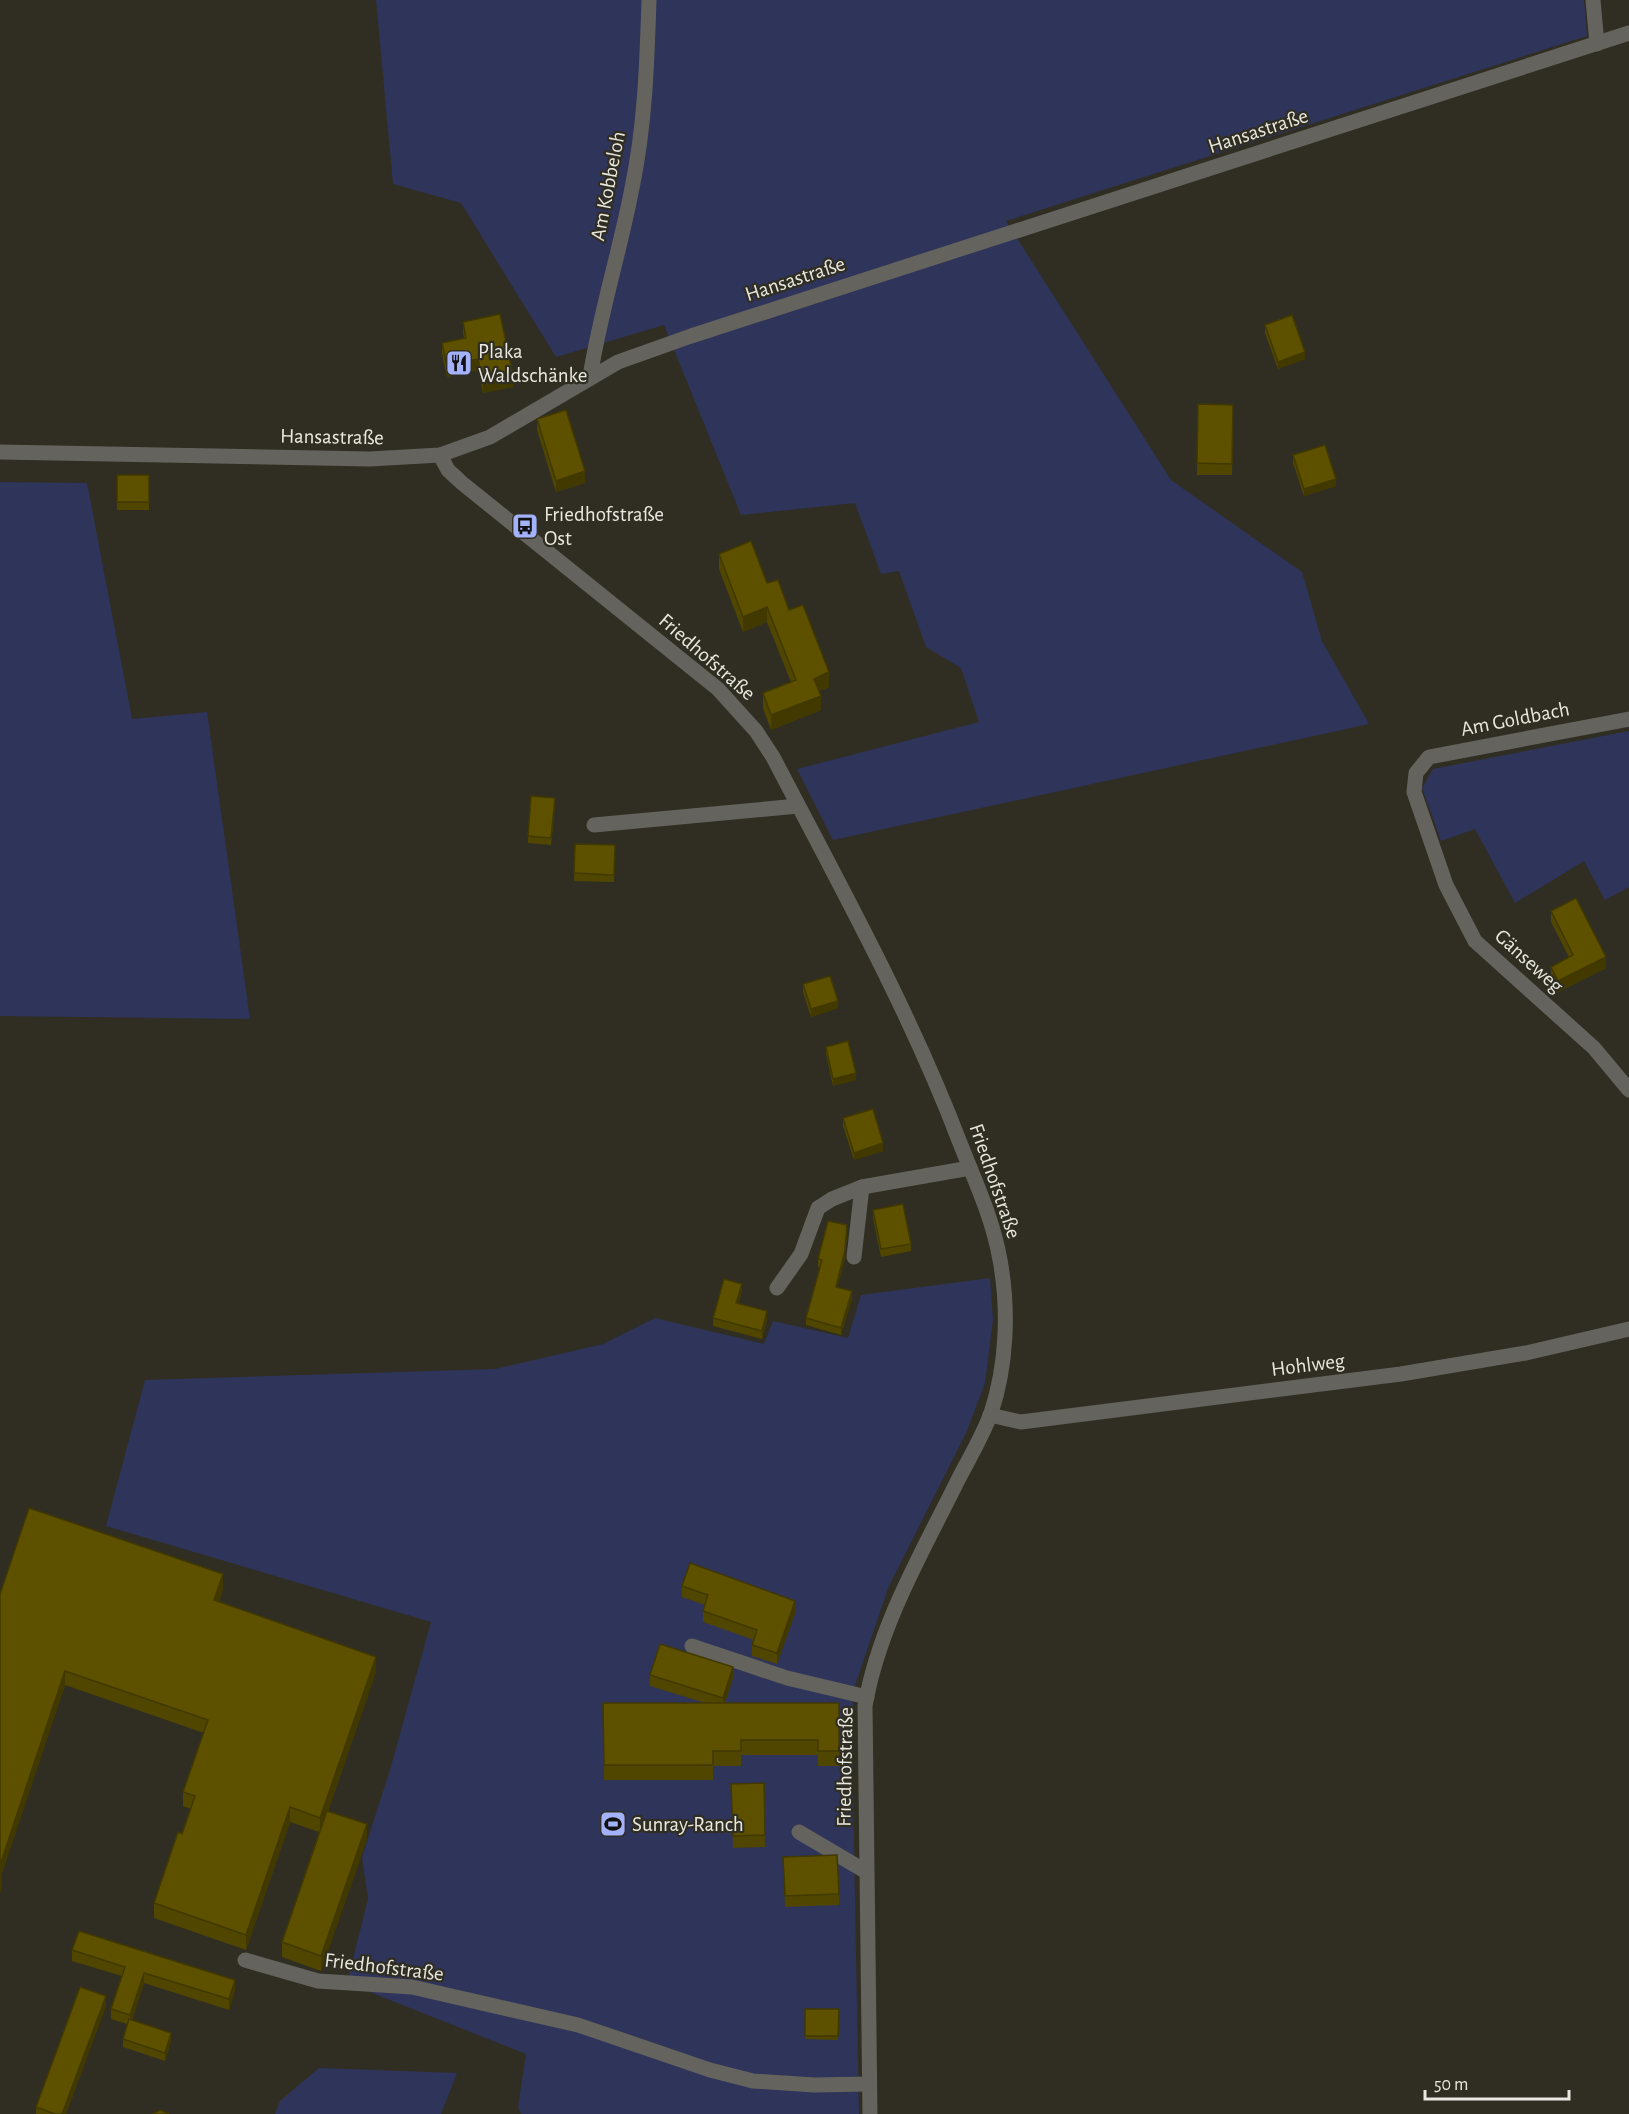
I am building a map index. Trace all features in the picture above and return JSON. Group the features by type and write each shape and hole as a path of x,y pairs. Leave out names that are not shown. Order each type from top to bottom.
{"street":[{"name":"Am Kobbeloh","path":"590,377 598,328 633,188 641,130 649,0"},
{"path":"1593,0 1597,44"},
{"name":"Hansastraße","path":"0,452 369,459 440,455 490,437 618,362 744,317 1629,33"},
{"name":"Friedhofstraße","path":"440,455 448,470 462,483 736,706 773,757 892,985 947,1110 990,1221 1004,1288 1002,1365 990,1415 900,1601 880,1647 867,1697 863,1729 870,2114"},
{"name":"Am Goldbach","path":"1416,773 1429,757 1629,719"},
{"name":"Gänseweg","path":"1416,773 1414,792 1446,885 1475,941 1594,1048 1629,1090"},
{"path":"594,825 798,806"},
{"path":"777,1288 801,1254 818,1208 832,1198 862,1187 970,1168"},
{"path":"854,1257 862,1187"},
{"name":"Hohlweg","path":"990,1415 1021,1422 1401,1374 1526,1353 1629,1329"},
{"path":"693,1646 787,1678 867,1697"},
{"path":"799,1832 865,1871"},
{"name":"Friedhofstraße","path":"245,1960 318,1982 412,1987 578,2025 710,2070 753,2081 803,2085 869,2084"}],"shaded area":[{"path":"376,0 1584,0 1587,36 1006,221 1171,480 1302,572 1322,641 1369,724 833,840 797,769 979,722 961,668 926,647 899,571 881,574 855,503 741,515 664,325 556,357 461,203 393,184"},
{"path":"0,482 87,483 132,719 207,712 250,1019 0,1016"},
{"path":"1629,731 1629,887 1605,900 1584,861 1515,903 1475,829 1441,841 1422,788 1433,769"},
{"path":"990,1278 993,1320 985,1383 967,1431 889,1586 853,1691 859,2114 521,2114 518,2107 526,2054 347,1983 368,1899 362,1857 390,1770 431,1622 106,1526 145,1380 495,1369 603,1344 655,1318 764,1344 773,1321 848,1338 861,1295"},
{"path":"319,2068 457,2073 441,2114 275,2114 280,2101"}],"building":[{"path":"500,314 513,375 483,382 478,359 447,366 442,343 466,338 463,322"},
{"path":"1292,315 1305,352 1278,362 1265,325"},
{"path":"1198,404 1233,405 1232,464 1197,463"},
{"path":"566,410 585,471 556,481 537,419"},
{"path":"1325,445 1336,479 1304,489 1293,455"},
{"path":"117,475 149,475 149,502 117,502"},
{"path":"751,541 767,583 778,580 789,610 803,605 829,672 814,679 821,696 771,715 763,693 796,680 767,607 743,617 719,554"},
{"path":"531,796 555,798 551,838 528,836"},
{"path":"575,844 615,845 614,875 574,873"},
{"path":"1576,898 1606,957 1558,981 1551,967 1573,955 1551,911"},
{"path":"830,976 838,1001 811,1009 803,984"},
{"path":"848,1041 856,1073 833,1079 826,1047"},
{"path":"873,1109 883,1143 854,1153 843,1118"},
{"path":"903,1204 911,1244 881,1249 873,1210"},
{"path":"828,1221 847,1225 845,1250 836,1287 852,1291 841,1328 806,1318 822,1260 818,1259"},
{"path":"724,1279 742,1284 736,1303 767,1311 762,1331 713,1318"},
{"path":"29,1508 223,1574 214,1600 376,1657 320,1818 290,1807 246,1935 154,1903 178,1832 182,1834 195,1796 183,1792 208,1720 65,1671 0,1865 0,1594"},
{"path":"690,1563 795,1601 777,1653 752,1645 757,1630 703,1611 708,1595 682,1586"},
{"path":"660,1644 733,1667 723,1698 650,1675"},
{"path":"603,1703 839,1703 839,1751 818,1751 818,1740 741,1740 741,1751 713,1751 713,1765 604,1765"},
{"path":"764,1783 765,1835 733,1836 731,1784"},
{"path":"327,1811 367,1824 321,1956 282,1942"},
{"path":"837,1855 839,1894 785,1896 783,1857"},
{"path":"79,1931 235,1980 229,1999 144,1973 130,2015 111,2009 125,1967 72,1950"},
{"path":"80,1987 106,1996 62,2114 55,2114 36,2107"},
{"path":"805,2009 839,2009 838,2036 805,2036"},
{"path":"129,2019 171,2033 165,2053 123,2039"},
{"path":"160,2110 169,2114 153,2114"}],"place":[{"name":"Plaka Waldschänke","path":"459,363"},
{"name":"Friedhofstraße Ost","path":"525,526"},
{"name":"Sunray-Ranch","path":"613,1824"}]}
